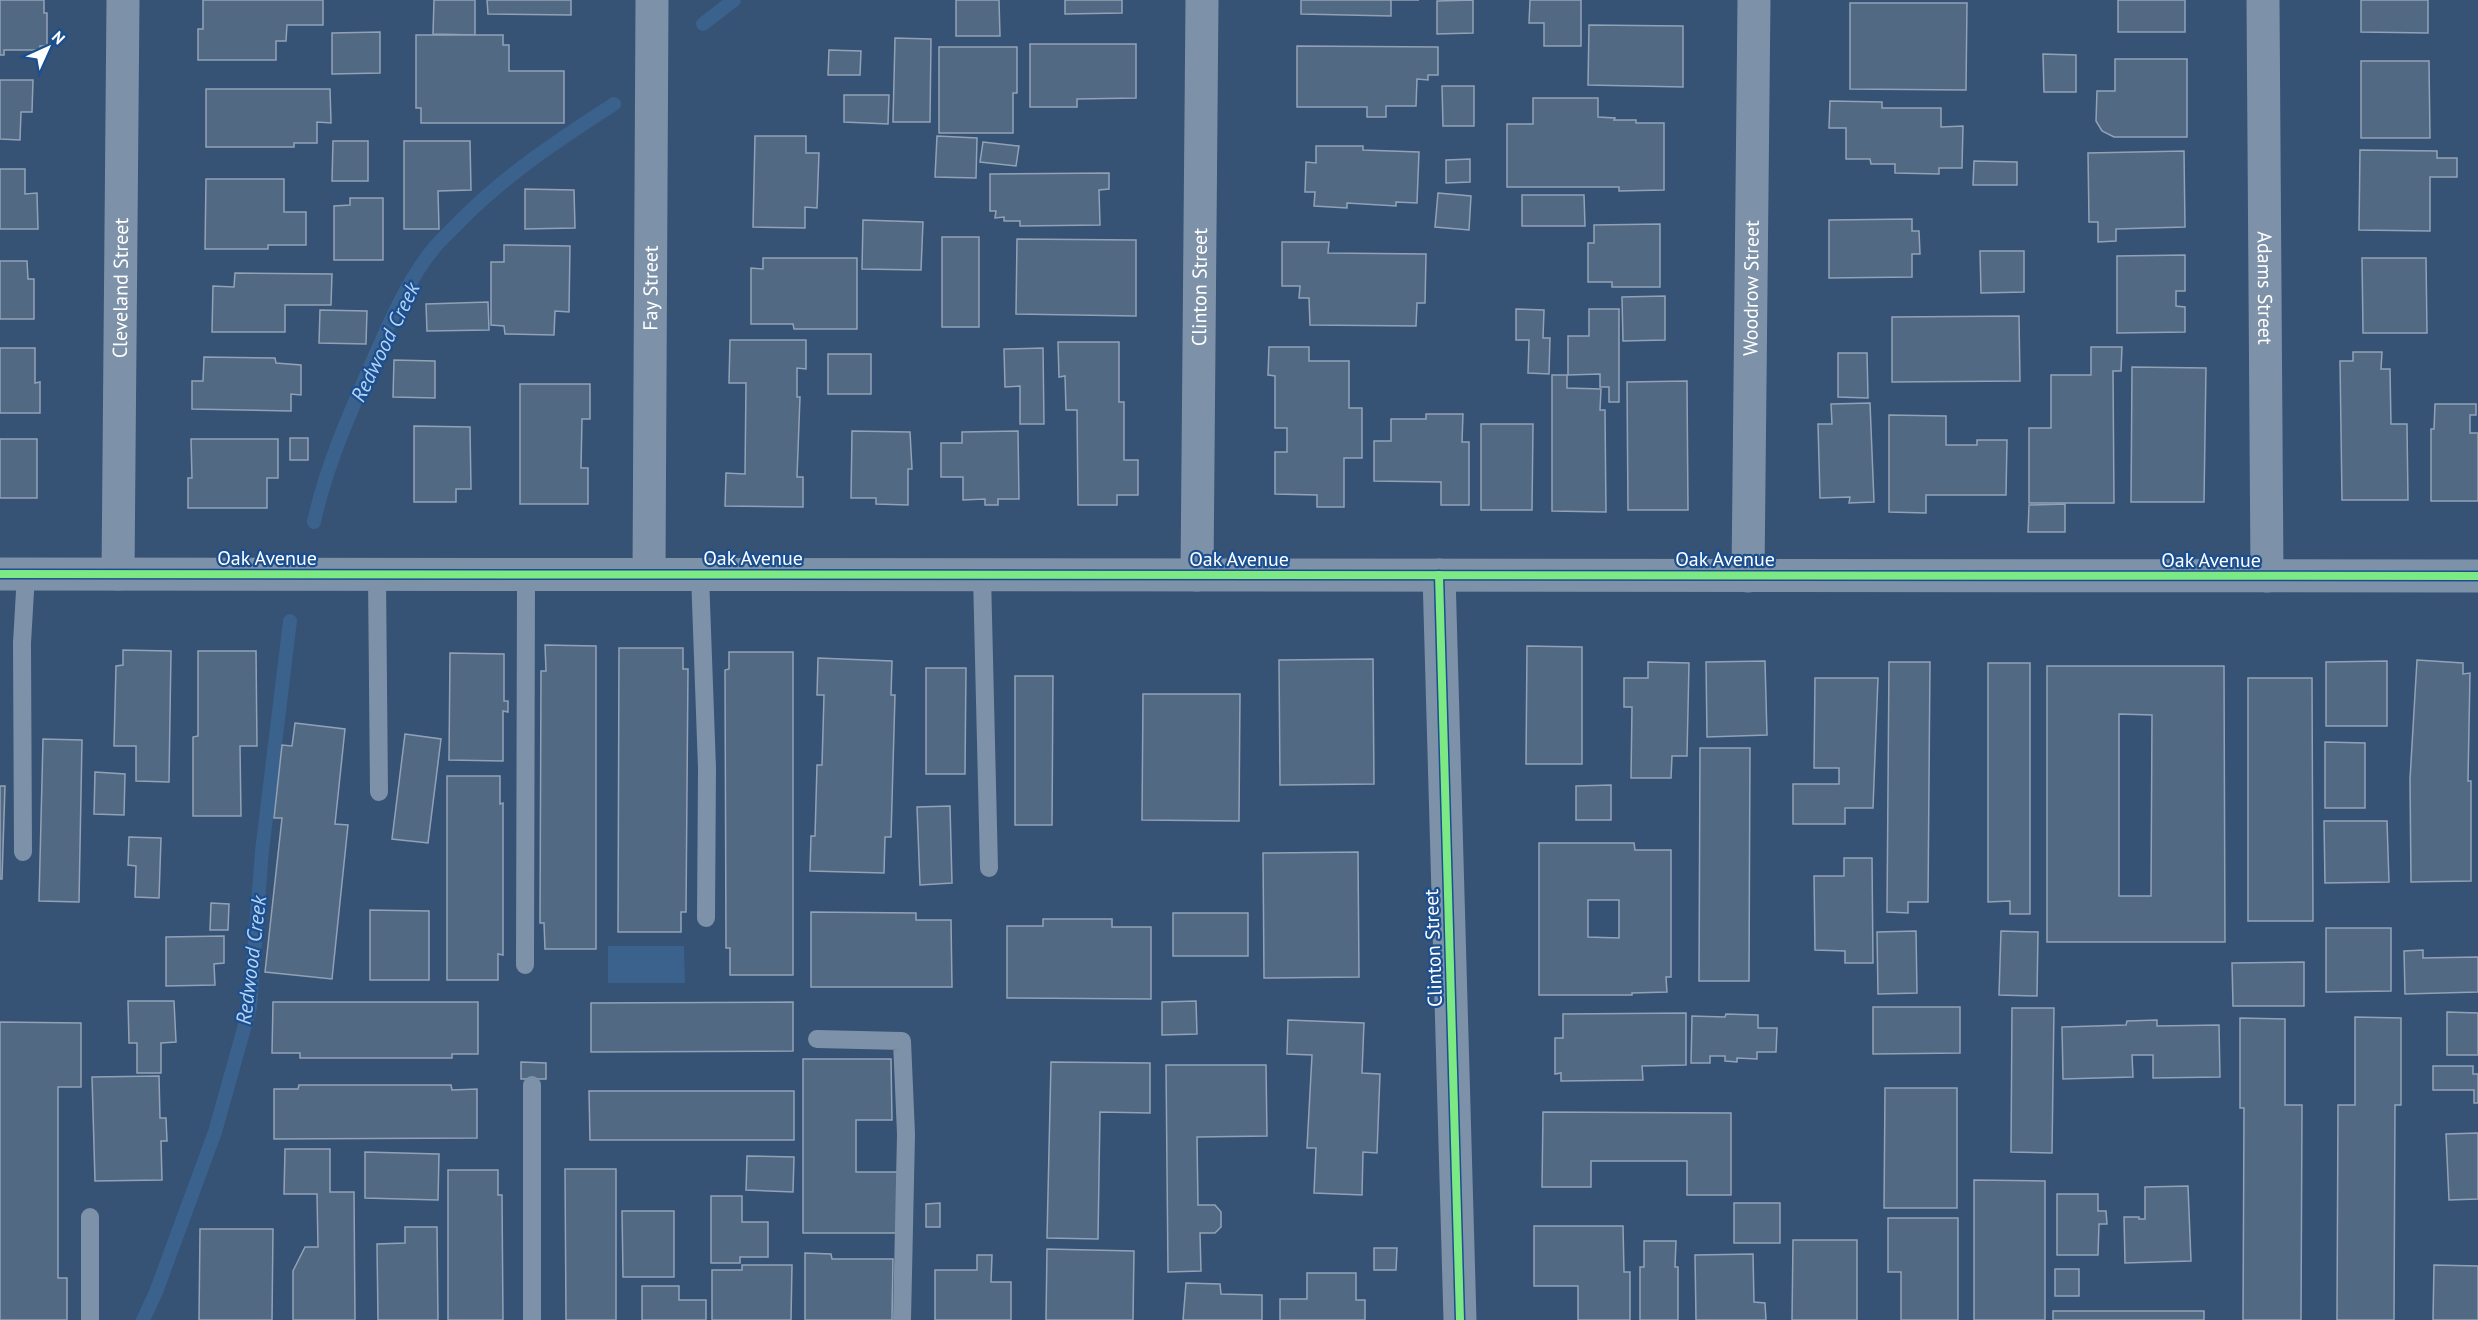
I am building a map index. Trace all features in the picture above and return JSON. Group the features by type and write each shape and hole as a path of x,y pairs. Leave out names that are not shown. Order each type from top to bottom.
{"street":[{"name":"Cleveland Street","path":"118,574 123,0"},
{"name":"Fay Street","path":"649,574 652,0"},
{"name":"Clinton Street","path":"1197,575 1202,0"},
{"name":"Woodrow Street","path":"1748,576 1754,0"},
{"name":"Adams Street","path":"2263,0 2267,576"},
{"name":"Oak Avenue","path":"13,574 2478,576"},
{"name":"Clinton Street","path":"1439,575 1460,1320"}],"lane":[{"path":"13,574 22,644 23,852"},
{"path":"700,574 707,768 706,918"},
{"path":"982,575 989,868"},
{"path":"377,576 379,792"},
{"path":"525,965 526,576"},
{"path":"817,1039 902,1041 906,1134 902,1320"},
{"path":"532,1084 532,1320"},
{"path":"90,1217 90,1320"}],"water":[{"path":"608,946 684,946 685,983 608,983"}],"building":[{"path":"0,0 44,0 44,13 47,13 47,46 40,46 40,50 4,50 4,55 0,55"},
{"path":"203,0 323,0 323,25 287,25 286,41 276,41 276,60 198,60 198,29 203,29"},
{"path":"434,0 475,0 475,35 433,34"},
{"path":"487,0 571,0 571,15 488,14"},
{"path":"956,0 999,0 1000,36 956,36"},
{"path":"1065,0 1122,0 1122,13 1065,14"},
{"path":"1301,0 1391,0 1391,16 1301,14"},
{"path":"1473,0 1473,33 1437,34 1437,1"},
{"path":"1530,0 1581,0 1581,46 1544,46 1544,23 1529,23"},
{"path":"2118,0 2185,0 2185,32 2118,32"},
{"path":"2361,0 2428,0 2428,33 2361,32"},
{"path":"1850,3 1967,3 1966,90 1850,89"},
{"path":"1589,25 1683,26 1683,87 1588,85"},
{"path":"380,32 380,73 332,74 332,33"},
{"path":"416,35 503,35 503,45 509,45 509,71 564,71 564,123 421,123 421,108 416,108"},
{"path":"895,38 931,39 930,122 893,122"},
{"path":"1030,44 1136,44 1136,98 1077,99 1077,107 1030,107"},
{"path":"1297,46 1438,47 1438,75 1428,75 1428,80 1417,79 1416,106 1386,106 1386,117 1367,117 1367,107 1297,107"},
{"path":"939,47 1017,47 1017,93 1013,93 1013,133 939,133"},
{"path":"829,50 861,51 860,75 828,75"},
{"path":"2043,54 2076,55 2076,92 2044,92"},
{"path":"2115,59 2187,59 2187,137 2114,137 2102,131 2096,121 2097,91 2115,91"},
{"path":"2361,61 2429,61 2430,138 2361,138"},
{"path":"0,80 33,80 32,112 21,112 20,140 0,139"},
{"path":"1442,86 1474,86 1474,126 1443,126"},
{"path":"206,89 330,89 331,123 317,122 317,143 294,143 294,147 206,147"},
{"path":"844,95 889,95 888,124 844,122"},
{"path":"1533,98 1598,98 1598,117 1636,120 1636,123 1664,123 1664,190 1619,191 1619,187 1507,187 1507,124 1533,124"},
{"path":"1830,101 1882,102 1882,108 1941,108 1941,127 1963,126 1962,168 1939,168 1939,174 1895,173 1895,164 1871,164 1870,159 1846,159 1846,128 1829,128"},
{"path":"755,136 806,136 806,153 819,153 817,208 805,207 805,228 753,227"},
{"path":"937,136 977,138 976,178 935,177"},
{"path":"333,141 368,141 368,181 332,181"},
{"path":"404,141 470,141 471,190 438,191 439,229 404,229"},
{"path":"983,142 1019,146 1016,166 980,162"},
{"path":"1316,146 1363,146 1363,150 1419,152 1417,203 1396,202 1396,206 1347,203 1347,208 1314,206 1315,192 1305,192 1306,162 1316,163"},
{"path":"2360,150 2437,151 2437,158 2457,158 2457,177 2430,177 2430,231 2359,230"},
{"path":"2184,151 2185,227 2116,229 2116,241 2098,242 2098,222 2089,222 2088,153"},
{"path":"1470,159 1470,182 1446,183 1446,160"},
{"path":"1974,161 2017,162 2017,185 1973,185"},
{"path":"0,169 25,169 25,194 37,193 38,229 0,229"},
{"path":"1109,173 1109,189 1099,190 1100,225 1020,226 1020,221 1004,221 1004,217 995,218 996,211 990,211 990,174"},
{"path":"206,179 284,179 284,212 306,212 306,245 268,245 268,249 205,249"},
{"path":"525,189 574,190 575,228 525,229"},
{"path":"1438,193 1471,196 1469,230 1435,227"},
{"path":"1522,195 1584,195 1585,226 1522,226"},
{"path":"350,198 383,198 383,260 334,260 334,206 350,205"},
{"path":"1912,219 1912,231 1919,231 1920,254 1912,254 1912,277 1829,278 1829,220"},
{"path":"863,220 923,222 921,270 862,269"},
{"path":"1660,224 1660,287 1612,287 1612,282 1588,282 1588,243 1594,243 1594,225"},
{"path":"942,237 979,237 979,327 942,327"},
{"path":"1017,239 1136,240 1136,316 1016,314"},
{"path":"1282,242 1329,242 1328,253 1426,254 1425,303 1417,303 1416,326 1310,325 1309,298 1299,298 1300,286 1282,286"},
{"path":"504,245 570,246 569,312 555,311 554,335 505,334 504,326 491,325 491,262 504,262"},
{"path":"1980,251 2024,251 2024,292 1981,293"},
{"path":"2185,255 2185,291 2176,291 2176,306 2185,307 2185,332 2117,333 2117,256"},
{"path":"763,258 857,258 857,329 794,329 793,324 751,324 751,268 763,269"},
{"path":"2362,258 2426,258 2427,333 2363,333"},
{"path":"0,261 27,261 28,279 34,279 34,319 0,319"},
{"path":"235,273 332,274 331,305 285,305 285,332 212,332 213,286 234,287"},
{"path":"1665,296 1665,340 1623,341 1622,297"},
{"path":"488,302 489,330 427,331 426,304"},
{"path":"1516,309 1544,310 1543,338 1550,338 1549,374 1528,373 1529,340 1516,340"},
{"path":"1589,309 1619,309 1619,402 1609,402 1609,387 1600,387 1600,374 1568,375 1568,336 1589,336"},
{"path":"320,310 367,311 366,344 319,343"},
{"path":"2019,316 2020,381 1892,382 1892,317"},
{"path":"730,340 806,340 806,369 797,368 797,397 800,397 797,477 803,477 803,507 725,506 726,473 745,474 746,383 729,383"},
{"path":"1058,342 1119,342 1119,402 1124,402 1124,460 1138,460 1138,495 1117,495 1117,505 1078,505 1077,410 1066,410 1065,376 1059,377"},
{"path":"1269,347 1309,347 1309,361 1349,361 1349,408 1362,408 1362,458 1344,458 1344,507 1317,507 1317,495 1275,494 1275,452 1287,452 1287,428 1275,428 1275,376 1268,375"},
{"path":"2091,347 2122,347 2121,371 2113,371 2114,503 2029,503 2029,428 2051,428 2051,375 2091,375"},
{"path":"0,348 35,348 35,383 40,382 40,413 0,413"},
{"path":"1043,348 1044,424 1020,424 1020,386 1005,387 1004,349"},
{"path":"2353,352 2382,352 2381,369 2390,369 2391,424 2407,424 2408,500 2342,500 2340,361 2353,361"},
{"path":"1838,353 1867,353 1868,398 1838,397"},
{"path":"828,354 871,354 871,394 828,394"},
{"path":"204,357 275,358 276,363 301,365 301,395 291,394 291,411 192,409 192,381 203,381"},
{"path":"394,360 435,361 435,398 393,397"},
{"path":"2132,367 2206,368 2204,502 2131,502"},
{"path":"1552,375 1567,375 1567,388 1601,389 1600,410 1605,410 1606,512 1552,511"},
{"path":"1687,381 1688,510 1628,510 1627,382"},
{"path":"520,384 590,384 590,419 582,419 581,468 588,468 588,504 520,504"},
{"path":"1870,403 1874,502 1849,503 1850,497 1820,498 1818,424 1832,424 1831,404"},
{"path":"2435,404 2476,404 2476,415 2470,415 2470,433 2478,433 2478,501 2431,501 2431,429 2434,429"},
{"path":"1426,414 1463,414 1462,442 1469,442 1469,505 1441,505 1441,482 1374,481 1374,441 1391,441 1391,419 1426,419"},
{"path":"1889,415 1946,416 1946,445 1977,445 1977,440 2007,440 2006,495 1926,495 1926,513 1889,512"},
{"path":"1481,424 1533,424 1532,510 1481,510"},
{"path":"414,426 470,427 471,489 456,489 456,502 414,502"},
{"path":"852,431 910,432 912,469 908,469 908,505 876,504 876,498 851,498"},
{"path":"1018,431 1019,499 998,499 998,505 985,505 985,499 963,500 963,477 941,477 941,443 962,443 962,432"},
{"path":"290,438 308,438 308,460 290,460"},
{"path":"0,439 37,439 37,498 0,498"},
{"path":"191,439 278,439 278,478 267,478 267,508 188,508 188,478 192,478"},
{"path":"2065,504 2065,532 2028,532 2029,505"},
{"path":"545,645 596,646 596,949 545,949 544,923 540,923 541,671 546,671"},
{"path":"1527,646 1582,647 1582,764 1526,764"},
{"path":"619,648 683,648 683,669 688,669 686,912 681,912 681,932 618,932"},
{"path":"123,650 171,651 169,782 136,781 136,746 114,746 116,666 123,665"},
{"path":"198,651 256,651 257,746 240,746 241,816 193,816 193,737 198,736"},
{"path":"729,652 793,652 793,975 730,975 730,948 726,948 725,670 729,669"},
{"path":"450,653 504,654 504,701 508,701 508,712 503,711 503,761 449,760"},
{"path":"818,658 892,661 891,695 895,695 891,837 885,837 884,873 810,871 811,836 815,836 817,765 822,765 824,695 817,695"},
{"path":"1373,659 1374,784 1280,785 1279,660"},
{"path":"2417,660 2463,663 2463,674 2470,673 2468,781 2471,781 2471,881 2411,882 2410,779"},
{"path":"1765,661 1767,735 1707,737 1706,662"},
{"path":"2387,661 2387,726 2326,726 2326,662"},
{"path":"1648,662 1689,663 1687,756 1672,756 1671,778 1631,778 1632,707 1624,707 1624,678 1648,678"},
{"path":"1889,662 1930,662 1928,902 1908,902 1908,913 1887,912"},
{"path":"1988,663 2030,663 2030,914 2010,914 2010,901 1988,902"},
{"path":"2047,666 2224,666 2225,942 2047,942","holes":["2119,714 2152,715 2151,896 2119,896"]},
{"path":"926,668 966,668 965,774 926,774"},
{"path":"1015,676 1053,676 1052,825 1015,825"},
{"path":"1815,678 1878,678 1873,808 1845,808 1845,824 1793,824 1793,784 1839,784 1839,768 1814,768"},
{"path":"2248,678 2312,678 2313,921 2248,921"},
{"path":"1143,694 1240,694 1239,821 1142,820"},
{"path":"295,723 345,729 335,824 348,825 332,979 265,972 282,818 274,818 282,745 292,746"},
{"path":"405,734 441,739 428,843 392,839"},
{"path":"43,739 82,740 79,902 39,901"},
{"path":"2325,742 2365,743 2365,808 2325,808"},
{"path":"1700,748 1750,748 1749,981 1699,981"},
{"path":"95,772 125,774 124,815 94,814"},
{"path":"447,776 500,776 500,804 503,803 503,955 498,954 498,980 447,980"},
{"path":"1611,785 1611,820 1576,820 1576,786"},
{"path":"0,786 5,786 2,879 0,879"},
{"path":"950,806 952,883 920,885 917,807"},
{"path":"2324,821 2387,821 2389,882 2325,883"},
{"path":"129,837 161,838 159,898 135,897 136,866 128,865"},
{"path":"1539,843 1634,843 1635,850 1671,850 1671,977 1666,977 1667,992 1632,993 1632,995 1539,995","holes":["1588,900 1619,900 1619,938 1588,937"]},
{"path":"1358,852 1359,977 1264,978 1263,853"},
{"path":"1844,858 1872,858 1873,963 1845,963 1845,951 1815,950 1814,876 1844,876"},
{"path":"211,903 229,904 228,930 210,930"},
{"path":"370,910 429,911 429,980 370,980"},
{"path":"811,912 916,913 916,920 951,920 952,987 811,987"},
{"path":"1173,913 1248,913 1248,956 1173,956"},
{"path":"1043,919 1112,919 1112,927 1151,927 1151,999 1007,998 1007,926 1043,926"},
{"path":"2326,928 2391,928 2391,991 2326,992"},
{"path":"1916,931 1917,993 1878,994 1877,932"},
{"path":"2001,931 2038,932 2037,996 1999,995"},
{"path":"224,936 224,963 214,964 215,985 166,986 166,937"},
{"path":"2423,950 2423,958 2478,957 2478,992 2405,994 2404,951"},
{"path":"2304,962 2304,1006 2233,1006 2232,963"},
{"path":"128,1001 174,1001 176,1042 161,1043 161,1073 137,1073 137,1043 129,1043"},
{"path":"1196,1001 1197,1034 1162,1035 1162,1002"},
{"path":"273,1002 478,1002 478,1054 452,1054 452,1058 300,1058 300,1053 272,1053"},
{"path":"793,1002 793,1051 591,1052 591,1003"},
{"path":"1873,1007 1960,1007 1960,1053 1873,1054"},
{"path":"2012,1008 2054,1008 2052,1153 2011,1152"},
{"path":"2447,1012 2478,1013 2478,1055 2447,1055"},
{"path":"1686,1013 1686,1065 1642,1066 1643,1080 1561,1081 1561,1073 1555,1074 1555,1038 1563,1038 1563,1014"},
{"path":"1726,1014 1758,1015 1758,1028 1777,1028 1776,1052 1757,1052 1757,1059 1737,1058 1737,1062 1725,1061 1725,1056 1710,1056 1710,1063 1691,1063 1692,1016 1725,1017"},
{"path":"2355,1017 2401,1018 2401,1105 2395,1105 2394,1320 2337,1320 2338,1105 2355,1105"},
{"path":"2240,1018 2285,1019 2285,1105 2302,1105 2301,1320 2243,1320 2244,1108 2240,1108"},
{"path":"1288,1020 1364,1023 1362,1073 1380,1074 1377,1153 1363,1152 1362,1195 1314,1193 1316,1148 1307,1148 1312,1055 1287,1054"},
{"path":"2157,1020 2157,1026 2219,1025 2220,1077 2153,1078 2153,1055 2132,1055 2133,1077 2063,1079 2062,1027 2126,1025 2127,1021"},
{"path":"0,1022 81,1023 81,1087 58,1087 58,1278 67,1278 67,1320 0,1320"},
{"path":"803,1059 891,1059 892,1120 856,1120 856,1172 899,1172 899,1233 803,1233"},
{"path":"521,1062 546,1063 546,1079 521,1079"},
{"path":"1051,1062 1150,1063 1150,1113 1100,1112 1098,1239 1047,1238"},
{"path":"1166,1065 1266,1065 1267,1136 1197,1137 1198,1205 1215,1205 1221,1212 1221,1227 1215,1233 1200,1233 1201,1271 1168,1272"},
{"path":"2433,1066 2473,1066 2473,1074 2478,1074 2478,1103 2474,1103 2474,1090 2433,1090"},
{"path":"159,1076 160,1118 166,1118 167,1141 161,1141 162,1180 95,1181 92,1077"},
{"path":"299,1085 451,1085 452,1090 477,1089 477,1138 274,1139 274,1089 298,1089"},
{"path":"1885,1088 1957,1088 1957,1208 1884,1208"},
{"path":"589,1091 794,1091 794,1140 590,1140"},
{"path":"1543,1112 1731,1113 1731,1195 1687,1195 1687,1161 1591,1161 1591,1187 1542,1187"},
{"path":"2478,1133 2478,1199 2449,1200 2446,1134"},
{"path":"285,1149 330,1149 330,1192 354,1192 355,1320 293,1320 293,1271 305,1247 318,1247 317,1194 284,1194"},
{"path":"365,1152 439,1154 438,1200 365,1198"},
{"path":"747,1156 794,1157 793,1192 746,1190"},
{"path":"565,1169 616,1169 616,1320 566,1320"},
{"path":"448,1170 498,1170 498,1195 502,1195 503,1320 448,1320"},
{"path":"1974,1180 2045,1181 2045,1320 1974,1320"},
{"path":"2188,1186 2191,1261 2125,1263 2124,1217 2145,1219 2145,1187"},
{"path":"2057,1194 2098,1194 2098,1211 2106,1211 2107,1224 2099,1224 2098,1255 2057,1255"},
{"path":"711,1196 742,1196 742,1222 768,1222 768,1257 740,1257 740,1263 711,1263"},
{"path":"940,1203 940,1227 926,1227 926,1204"},
{"path":"1734,1203 1780,1203 1780,1243 1734,1243"},
{"path":"622,1211 674,1211 674,1277 623,1277"},
{"path":"1888,1218 1958,1218 1958,1320 1901,1320 1901,1272 1888,1272"},
{"path":"1534,1226 1623,1226 1624,1272 1630,1272 1630,1320 1578,1320 1578,1286 1534,1286"},
{"path":"405,1227 437,1227 438,1320 378,1320 377,1244 405,1243"},
{"path":"200,1229 273,1229 272,1320 199,1320"},
{"path":"1793,1240 1857,1240 1857,1320 1792,1320"},
{"path":"1644,1241 1676,1241 1678,1320 1640,1320 1640,1267 1644,1267"},
{"path":"1374,1248 1397,1248 1396,1270 1374,1270"},
{"path":"1047,1249 1134,1251 1133,1320 1046,1320"},
{"path":"805,1253 831,1254 832,1259 893,1259 892,1320 805,1320"},
{"path":"1753,1254 1754,1302 1765,1303 1766,1320 1696,1320 1695,1255"},
{"path":"977,1255 992,1255 991,1282 1011,1282 1011,1320 935,1320 935,1270 977,1270"},
{"path":"742,1265 792,1265 791,1320 712,1320 712,1270 742,1270"},
{"path":"2434,1265 2478,1266 2478,1320 2433,1320"},
{"path":"2055,1269 2079,1269 2079,1296 2055,1296"},
{"path":"1307,1273 1356,1273 1356,1300 1365,1300 1365,1320 1280,1320 1280,1299 1307,1299"},
{"path":"1186,1283 1220,1284 1221,1294 1262,1295 1262,1320 1183,1320"},
{"path":"642,1286 679,1286 679,1300 706,1300 706,1320 642,1320"},
{"path":"2053,1311 2204,1311 2204,1320 2053,1320"}],"waterway":[{"name":"Redwood Creek","path":"703,24 734,0"},
{"name":"Redwood Creek","path":"314,522 339,440 386,331 424,261 444,237 480,202 516,172 614,104"},
{"name":"Redwood Creek","path":"143,1320 156,1292 215,1132 250,1007 262,851 290,621"}],"cycle path":[{"path":"0,574 2478,576"},
{"path":"1439,575 1460,1320"}]}
